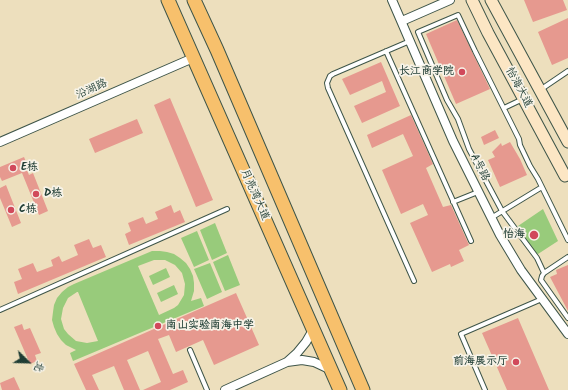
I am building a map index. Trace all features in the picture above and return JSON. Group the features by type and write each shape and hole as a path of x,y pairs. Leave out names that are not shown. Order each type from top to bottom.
{"main road":[{"name":"月亮湾大道","path":"168,0 340,390"},
{"name":"月亮湾大道","path":"194,0 364,390"},
{"name":"怡海大道","path":"472,0 488,33 565,176"},
{"name":"怡海大道","path":"491,0 568,142"}],"street":[{"name":"A号路","path":"392,0 453,141 491,218 512,256 568,334"},
{"path":"402,21 450,0"},
{"name":"沿湖路","path":"0,142 193,58"},
{"path":"287,362 306,342 313,330"},
{"path":"224,390 287,362 302,360 314,362 331,370"}],"lane":[{"path":"544,273 536,258 502,211 470,149 458,119 447,100 418,32 458,15 519,139 520,145 530,166 568,240"},
{"path":"410,41 333,74 330,76 327,83 414,281"},
{"path":"386,51 471,241"},
{"path":"540,91 568,71"},
{"path":"504,108 523,98"},
{"path":"491,218 542,187"},
{"path":"453,202 478,192"},
{"path":"0,310 227,209"},
{"path":"568,257 544,273 541,278 541,282 568,318"},
{"path":"485,390 461,334 542,299"},
{"path":"190,350 207,390"}],"green space":[{"path":"543,209 558,241 538,254 518,226"},
{"path":"215,223 227,253 212,260 200,230"},
{"path":"197,231 209,260 194,267 181,238"},
{"path":"152,251 167,252 174,254 186,263 193,276 194,283 194,291 191,301 201,298 204,306 73,361 70,353 76,350 66,345 61,340 52,320 54,305 57,298 68,287","holes":["154,260 165,260 175,265 182,273 185,284 184,295 178,305 159,315 138,266","78,292 98,341 87,343 76,341 64,329 61,319 63,308 68,298"]},
{"path":"228,255 240,285 225,291 213,262"},
{"path":"210,263 222,292 207,299 194,269"},
{"path":"166,268 170,277 153,285 149,276"},
{"path":"174,285 178,294 161,302 157,293"}],"building":[{"path":"524,0 563,0 567,10 533,22"},
{"path":"568,18 568,58 552,65 538,32"},
{"name":"长江商学院","path":"457,20 490,89 456,104 426,34"},
{"path":"381,62 400,106 362,123 354,106 386,92 382,81 350,95 342,79"},
{"path":"170,98 213,200 196,207 154,105"},
{"path":"411,115 433,164 426,168 443,207 451,205 469,245 459,250 464,261 451,267 450,264 432,272 410,223 428,215 423,204 401,214 382,170 413,156 403,134 372,148 367,135"},
{"path":"137,119 143,133 95,153 89,139"},
{"path":"495,130 499,138 484,145 481,137"},
{"path":"510,142 527,175 500,187 488,160 495,157 492,152 501,143 502,146"},
{"path":"24,157 29,175 33,173 48,211 39,215 22,173 2,181 0,177 0,167"},
{"name":"C栋","path":"6,185 21,223 12,227 0,198 0,188"},
{"path":"171,205 174,213 180,210 185,222 129,245 125,234 131,231 128,223 143,217 146,224 158,219 155,212"},
{"path":"89,239 93,248 101,245 106,257 18,294 14,282 22,279 18,269 33,263 37,272 53,266 51,260 59,256 62,262 78,255 74,245"},
{"path":"568,265 568,311 550,277 557,274 556,270"},
{"path":"236,293 259,345 214,365 203,340 176,352 169,335 158,339 173,374 183,370 188,382 170,390 143,390 161,382 148,351 127,360 140,390 124,390 114,366 92,375 99,390 86,390 74,364"},
{"name":"前海展示厅","path":"518,318 549,390 507,390 482,333"},
{"path":"22,324 24,330 30,328 41,353 35,355 37,361 30,364 14,327"},
{"path":"14,377 20,390 2,390 0,383"}],"place":[{"name":"长江商学院","path":"462,72"},
{"name":"E栋","path":"13,168"},
{"name":"D栋","path":"36,194"},
{"name":"C栋","path":"11,210"},
{"name":"怡海","path":"534,235"},
{"name":"南山实验南海中学","path":"158,326"},
{"name":"前海展示厅","path":"516,362"}]}
